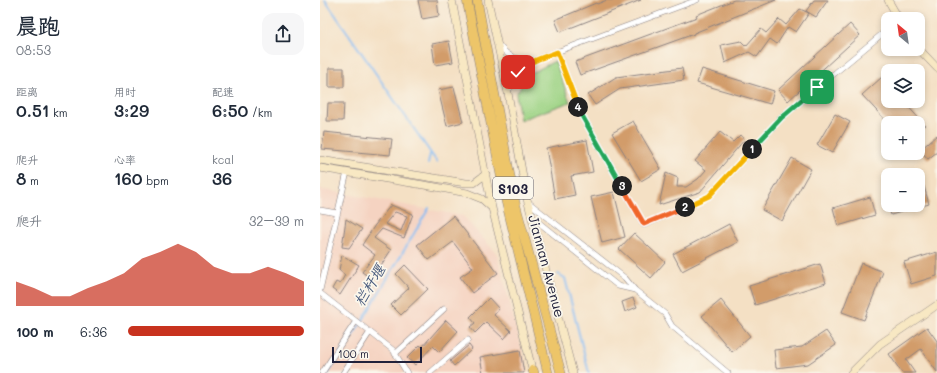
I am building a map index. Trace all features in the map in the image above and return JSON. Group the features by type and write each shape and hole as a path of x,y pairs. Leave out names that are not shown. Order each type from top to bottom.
{"highway":[{"name":"Jiannan Avenue","path":"467,0 504,193 548,373"},
{"name":"Jiannan Avenue","path":"477,0 515,203 561,373"},
{"path":"481,20 483,0"}],"main road":[{"path":"452,0 492,208 533,372"},
{"path":"488,0 508,93 528,202 573,373"},
{"path":"888,0 894,12"},
{"path":"925,55 937,68"},
{"path":"320,160 466,183 474,183 486,174"},
{"path":"320,168 436,187 467,194 482,199 492,208"},
{"path":"851,373 880,344 937,305"}],"street":[{"path":"508,93 518,72 535,60 697,0"},
{"path":"557,52 581,114 644,224 709,196 782,117 881,35"},
{"path":"498,43 503,50 521,61 535,60"},
{"path":"347,172 320,292 392,350 407,373"},
{"path":"528,202 625,278 635,290 665,314 672,326 728,373"},
{"path":"320,210 337,213"},
{"path":"532,217 618,286 635,290"},
{"path":"396,354 444,309"},
{"path":"322,373 356,321"},
{"path":"343,373 370,332"},
{"path":"430,373 468,340"}],"shaded area":[{"path":"320,189 463,216 497,254 528,373 320,373"}],"green space":[{"path":"555,61 570,102 520,120 516,94 529,74"}],"building":[{"path":"418,0 437,0 439,16 422,19"},
{"path":"607,0 641,0 560,32 555,20"},
{"path":"734,0 776,0 694,34 580,75 575,62 697,17 696,15"},
{"path":"814,0 828,0 816,17 806,11"},
{"path":"800,9 809,13 796,32 788,27 777,44 770,39 757,57 749,52 725,63 721,45 741,41 746,46 761,29 766,33 779,19 786,25"},
{"path":"850,24 860,35 788,101 778,90"},
{"path":"449,41 453,62 435,65 432,44"},
{"path":"329,68 344,68 344,87 329,87"},
{"path":"682,68 684,80 620,89 595,105 588,95 616,77"},
{"path":"702,69 774,91 770,104 697,83"},
{"path":"881,78 881,108 909,108 917,116 882,116 862,95"},
{"path":"454,87 463,122 447,126 438,90"},
{"path":"328,103 344,103 343,121 327,121"},
{"path":"835,114 850,122 832,153 817,145"},
{"path":"633,121 661,169 641,181 612,133"},
{"path":"324,132 392,139 390,155 322,149"},
{"path":"720,132 733,142 740,135 745,139 700,192 659,205 666,173 678,178 677,187 686,187 698,179 706,170 695,161"},
{"path":"937,135 937,152 928,159 925,156 925,146"},
{"path":"587,140 593,172 571,176 575,195 555,199 546,148"},
{"path":"792,158 811,169 782,221 762,210"},
{"path":"925,190 929,204 925,205"},
{"path":"614,192 625,237 602,243 591,197"},
{"path":"870,197 875,215 838,226 833,208"},
{"path":"391,205 413,214 404,238 382,229 374,238 391,250 372,279 362,272 375,255 362,245 375,225","holes":["395,212 407,216 401,231 385,224"]},
{"path":"890,212 901,212 891,215"},
{"path":"453,216 498,273 472,293 460,277 473,268 453,242 429,260 417,245"},
{"path":"346,219 362,229 349,248 342,247"},
{"path":"729,224 738,242 682,271 673,254"},
{"path":"634,233 665,262 651,278 619,249"},
{"path":"937,252 937,276 911,284 904,262"},
{"path":"342,255 359,265 340,295 332,289 336,282 340,284 345,275 339,270"},
{"path":"861,263 883,272 864,320 842,312"},
{"path":"820,264 826,283 755,305 749,286"},
{"path":"405,265 428,289 401,315 391,305 409,288 396,274"},
{"path":"489,298 499,309 494,315 511,331 504,339 486,322 475,333 470,327 475,323 470,317"},
{"path":"633,298 637,307 625,312 622,302"},
{"path":"721,300 750,336 732,352 702,316"},
{"path":"446,320 458,331 439,352 433,346 415,365 407,358 420,345 422,347"},
{"path":"927,327 937,341 937,372 921,349 906,360 915,373 902,373 889,354"},
{"path":"826,331 836,345 808,364 776,368 774,350 802,347"},
{"path":"469,345 472,349 454,366 450,361"},
{"path":"520,350 524,373 483,373 480,357"}],"waterway":[{"name":"栏杆堰","path":"325,0 437,162"},
{"name":"栏杆堰","path":"428,164 430,154"},
{"name":"栏杆堰","path":"328,373 363,320 429,208"},
{"name":"栏杆堰","path":"558,274 565,278 589,373"}],"route":[{"path":"518,72 535,60 557,52 581,114 644,224 709,196 782,117 817,87"}]}
